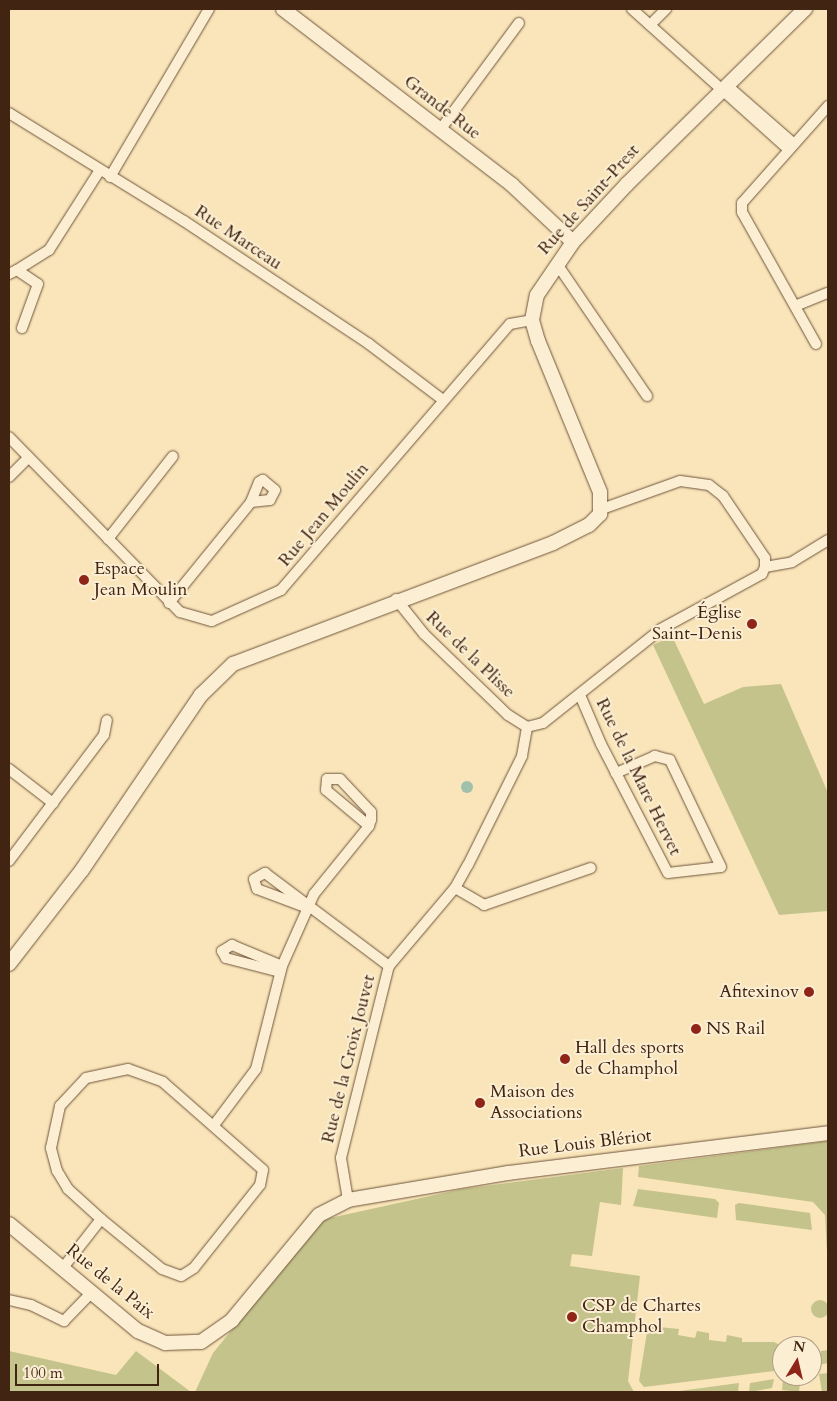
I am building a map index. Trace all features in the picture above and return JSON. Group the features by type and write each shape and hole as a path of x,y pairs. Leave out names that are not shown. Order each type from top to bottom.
{"main road":[{"name":"Grande Rue","path":"283,9 512,185 573,242"},
{"name":"Rue de Saint-Prest","path":"532,320 537,295 573,242 722,86 805,9"},
{"path":"9,964 219,676 253,653 576,533 602,509 600,492 590,465 532,320"},
{"name":"Rue Louis Blériot","path":"348,1200 508,1173 828,1133"},
{"name":"Rue de la Paix","path":"9,1224 91,1293 151,1338 165,1343 201,1342 232,1320 319,1215 348,1200"}],"street":[{"path":"110,177 209,9"},
{"path":"632,9 791,146"},
{"path":"650,25 666,9"},
{"path":"440,130 519,23"},
{"path":"816,344 742,212 745,196 828,106"},
{"name":"Rue Marceau","path":"9,113 369,344 443,400"},
{"path":"13,272 49,250 100,170"},
{"path":"557,264 647,396"},
{"path":"13,272 38,284 22,328"},
{"path":"795,306 828,293"},
{"name":"Rue Jean Moulin","path":"9,437 170,602 186,616 212,621 281,590 510,324 532,320"},
{"path":"108,539 173,456"},
{"path":"9,476 29,457"},
{"path":"527,727 543,723 661,629 762,574 765,567 765,558 724,496 709,485 680,481 602,509"},
{"path":"170,602 251,502"},
{"path":"765,567 792,562 828,540"},
{"name":"Rue de la Plisse","path":"396,599 418,628 508,715 527,727"},
{"name":"Rue de la Mare Hervet","path":"580,695 616,773 668,873 721,867 670,760 655,756 616,773"},
{"path":"9,861 104,735 107,720"},
{"name":"Rue de la Croix Jouvet","path":"348,1200 341,1158 389,966 455,888 522,756 527,727"},
{"path":"9,769 53,803"},
{"path":"214,1124 256,1069 281,969 308,908 369,826 371,812 340,779 326,779 326,790 369,826"},
{"path":"455,888 474,902 495,904 591,868"},
{"path":"308,908 256,889 254,879 265,873 308,908 389,966"},
{"path":"232,945 281,969 226,958 222,951 232,945"},
{"path":"128,1069 148,1074 214,1124 259,1162 263,1177 194,1268 181,1276 171,1275 101,1219 68,1189 57,1171 51,1148 60,1106 86,1078 128,1069"},
{"path":"62,1268 101,1219"},
{"path":"9,1300 31,1305 64,1322 91,1293"}],"shaded area":[{"path":"672,636 704,704 743,687 781,684 828,793 828,911 779,915 653,645"},
{"path":"467,781 473,787 467,793 461,787"},
{"path":"828,1141 828,1271 825,1215 813,1202 638,1177 639,1166"},
{"path":"623,1168 621,1205 600,1202 592,1256 572,1254 570,1266 640,1276 628,1381 634,1392 195,1392 213,1353 321,1220 462,1189"},
{"path":"638,1189 715,1199 719,1203 717,1218 633,1206"},
{"path":"739,1203 810,1213 812,1230 736,1220 735,1205"},
{"path":"816,1300 824,1300 829,1305 827,1316 816,1318 811,1313 811,1305"},
{"path":"648,1326 679,1329 678,1335 695,1338 697,1331 709,1333 709,1340 726,1342 727,1335 742,1338 742,1342 772,1342 772,1371 644,1387 639,1381"},
{"path":"828,1350 828,1363 822,1364 822,1351"},
{"path":"9,1351 116,1375 136,1351 191,1392 9,1392"},
{"path":"828,1373 828,1392 822,1392 822,1374"},
{"path":"772,1379 772,1386 772,1388 749,1392 750,1383"},
{"path":"739,1383 738,1392 672,1392"},
{"path":"782,1386 800,1386 799,1392 782,1390"}],"place":[{"name":"Espace Jean Moulin","path":"84,580"},
{"name":"Église Saint-Denis","path":"752,624"},
{"name":"Afitexinov","path":"809,992"},
{"name":"NS Rail","path":"696,1029"},
{"name":"Hall des sports de Champhol","path":"565,1059"},
{"name":"Maison des Associations","path":"480,1103"},
{"name":"CSP de Chartes Champhol","path":"572,1317"}]}
